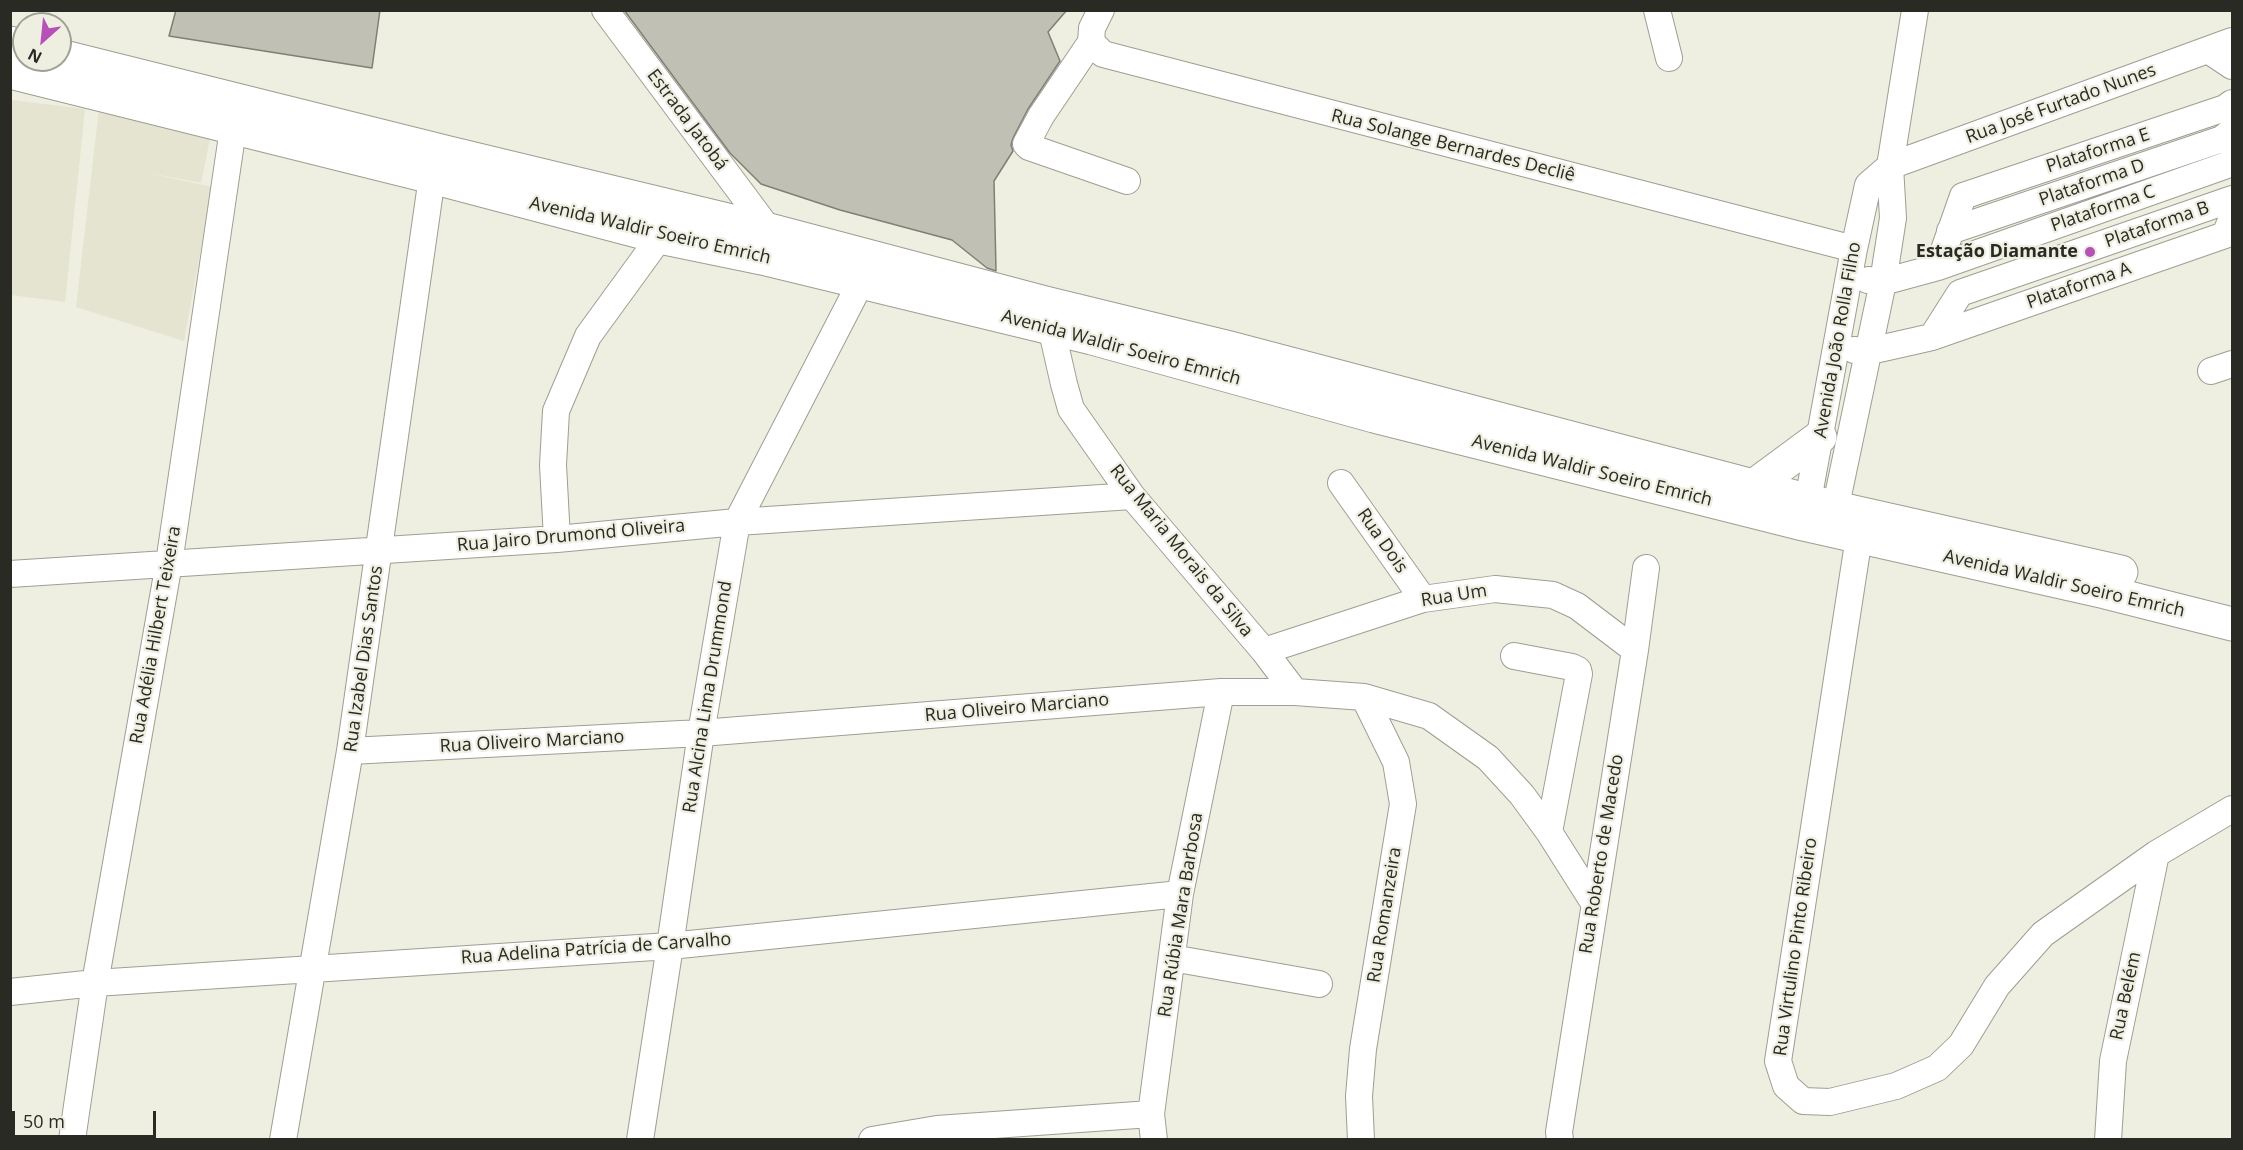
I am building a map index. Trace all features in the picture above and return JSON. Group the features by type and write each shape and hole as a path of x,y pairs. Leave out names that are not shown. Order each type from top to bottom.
{"main road":[{"name":"Avenida Waldir Soeiro Emrich","path":"72,59 769,230 1374,416 1828,520 2232,624"},
{"name":"Avenida Waldir Soeiro Emrich","path":"10,72 432,177 660,237 861,282 1230,348 1755,486 1828,520 2109,569 2232,600"},
{"path":"1755,486 1820,437"}],"street":[{"name":"Estrada Jatobá","path":"605,10 769,230"},
{"path":"1101,10 1092,28 1091,42 1041,116 1026,144 1127,182"},
{"path":"1657,10 1670,58"},
{"name":"Avenida João Rolla Filho","path":"1828,520 1870,351 1884,282 1893,218 1890,166 1915,10"},
{"name":"Rua José Furtado Nunes","path":"1890,166 2232,41"},
{"name":"Rua Solange Bernardes Decliê","path":"1091,42 1103,54 1124,61 1854,249"},
{"path":"2208,50 2232,66"},
{"name":"Plataforma E","path":"1950,231 1963,196 2225,108 2232,103"},
{"name":"Rua Adélia Hilbert Teixeira","path":"72,1140 95,982 169,562 233,129"},
{"name":"Plataforma D","path":"1950,231 2222,139 2232,131"},
{"name":"Plataforma C","path":"1884,282 1938,267 2227,165 2232,161"},
{"name":"Avenida João Rolla Filho","path":"1828,520 1820,437 1868,185 1890,166"},
{"name":"Rua Izabel Dias Santos","path":"283,1140 350,752 432,177"},
{"name":"Plataforma B","path":"1932,337 1960,294 2232,199"},
{"name":"Plataforma A","path":"1836,348 1870,351 1932,337 2229,227"},
{"path":"1938,267 1950,231"},
{"path":"557,538 553,465 556,411 588,336 660,237"},
{"path":"1850,278 1884,282"},
{"name":"Rua Alcina Lima Drummond","path":"640,1140 701,733 738,522 861,282"},
{"name":"Rua Maria Morais da Silva","path":"1049,316 1071,409 1132,496 1264,651 1294,692"},
{"name":"Rua Dois","path":"1341,483 1423,599"},
{"name":"Rua Jairo Drumond Oliveira","path":"10,574 169,562 380,551 738,522 1132,496"},
{"name":"Rua Virtulino Pinto Ribeiro","path":"1828,520 1778,1061 1786,1086 1803,1101 1830,1102 1896,1086 1937,1068 1961,1044 1998,986 2043,934 2156,854 2232,809"},
{"name":"Rua Roberto de Macedo","path":"1560,1140 1561,1120 1646,568"},
{"name":"Rua Um","path":"1264,651 1423,599 1495,589 1553,595 1577,606 1635,650"},
{"path":"1514,656 1572,667 1578,670 1579,674 1549,832"},
{"name":"Rua Oliveiro Marciano","path":"350,752 701,733 1221,692 1294,692 1364,697 1429,716 1488,758 1522,795 1549,832 1594,903"},
{"name":"Rua Rúbia Mara Barbosa","path":"1154,1140 1151,1114 1180,894 1221,692"},
{"name":"Rua Romanzeira","path":"1361,1140 1359,1096 1363,1049 1402,804 1396,762 1364,697"},
{"name":"Rua Belém","path":"2108,1140 2113,1061 2156,854"},
{"name":"Rua Adelina Patrícia de Carvalho","path":"10,992 95,982 670,946 1180,894"},
{"path":"1172,958 1319,984"},
{"path":"872,1140 1151,1114"}],"shaded area":[{"path":"11,100 85,109 65,302 11,295"},
{"path":"99,109 211,134 201,183 139,171 212,187 184,341 76,307"}],"building":[{"path":"176,10 380,10 372,68 169,36"},
{"path":"624,10 1067,10 1048,32 1060,61 1028,109 1013,138 1011,145 1013,151 994,181 996,271 987,268 952,240 840,210 761,184 730,153"}],"place":[{"name":"Estação Diamante","path":"2090,252"}]}
